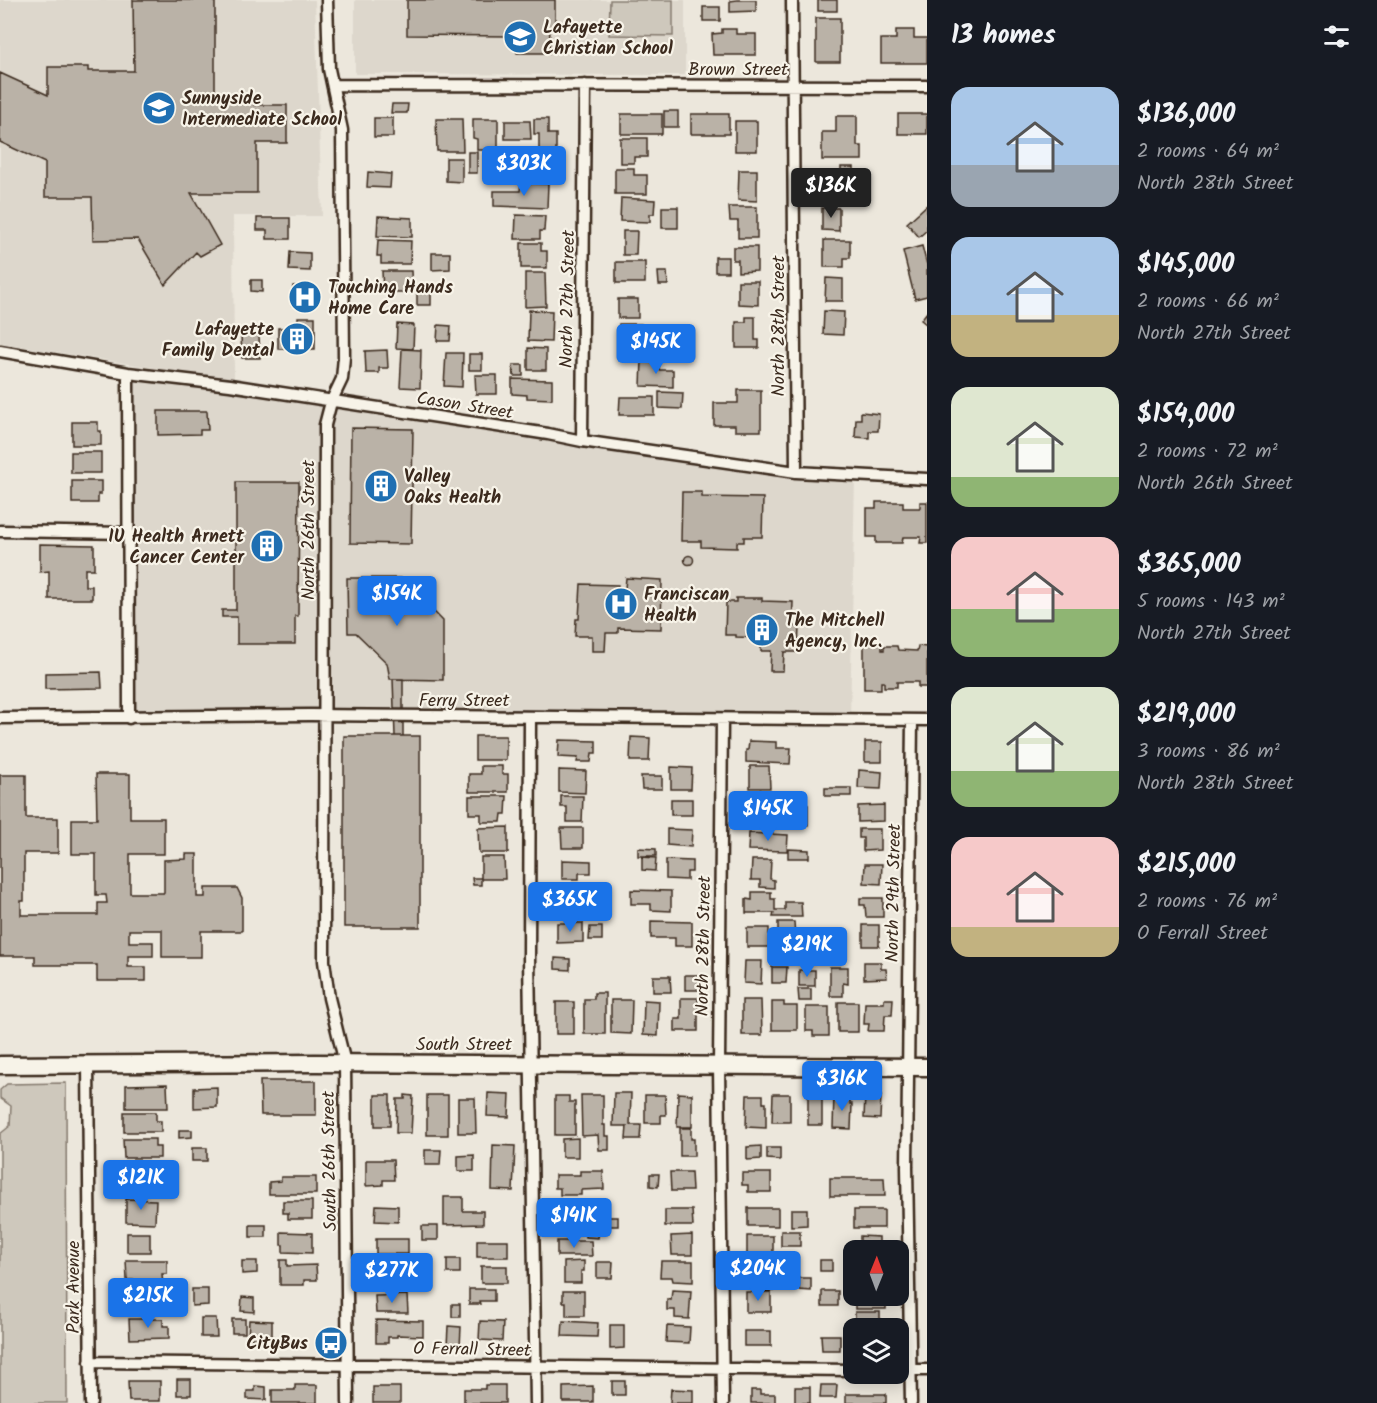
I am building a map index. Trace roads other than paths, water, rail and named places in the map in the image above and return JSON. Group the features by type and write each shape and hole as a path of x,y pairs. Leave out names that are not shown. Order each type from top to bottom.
{"main road":[{"name":"South Street","path":"0,1065 345,1063 927,1067"}],"street":[{"name":"North 26th Street","path":"327,0 328,52 342,130 344,357 342,380 325,425 324,961 329,998 345,1063"},
{"name":"North 28th Street","path":"792,0 796,472"},
{"name":"Brown Street","path":"333,85 927,86"},
{"name":"North 27th Street","path":"582,441 585,85"},
{"name":"Cason Street","path":"0,351 128,373 231,385 582,441 796,472 927,479"},
{"path":"128,373 129,718"},
{"path":"0,531 129,533"},
{"name":"Ferry Street","path":"0,718 324,716 927,720"},
{"path":"530,717 529,957 536,1403"},
{"name":"North 28th Street","path":"722,719 719,1065 723,1403"},
{"name":"North 29th Street","path":"911,1403 907,1067 912,720"},
{"name":"Park Avenue","path":"88,1063 91,1403"},
{"name":"South 26th Street","path":"345,1063 348,1403"},
{"name":"O Ferrall Street","path":"90,1362 843,1370"},
{"path":"910,1370 927,1370"}],"place":[{"name":"Lafayette Christian School","path":"520,37"},
{"name":"Sunnyside Intermediate School","path":"159,108"},
{"name":"Touching Hands Home Care","path":"305,297"},
{"name":"Lafayette Family Dental","path":"297,339"},
{"name":"Valley Oaks Health","path":"381,486"},
{"name":"IU Health Arnett Cancer Center","path":"267,546"},
{"name":"Franciscan Health","path":"621,604"},
{"name":"The Mitchell Agency, Inc.","path":"762,630"},
{"name":"CityBus","path":"331,1343"}]}
